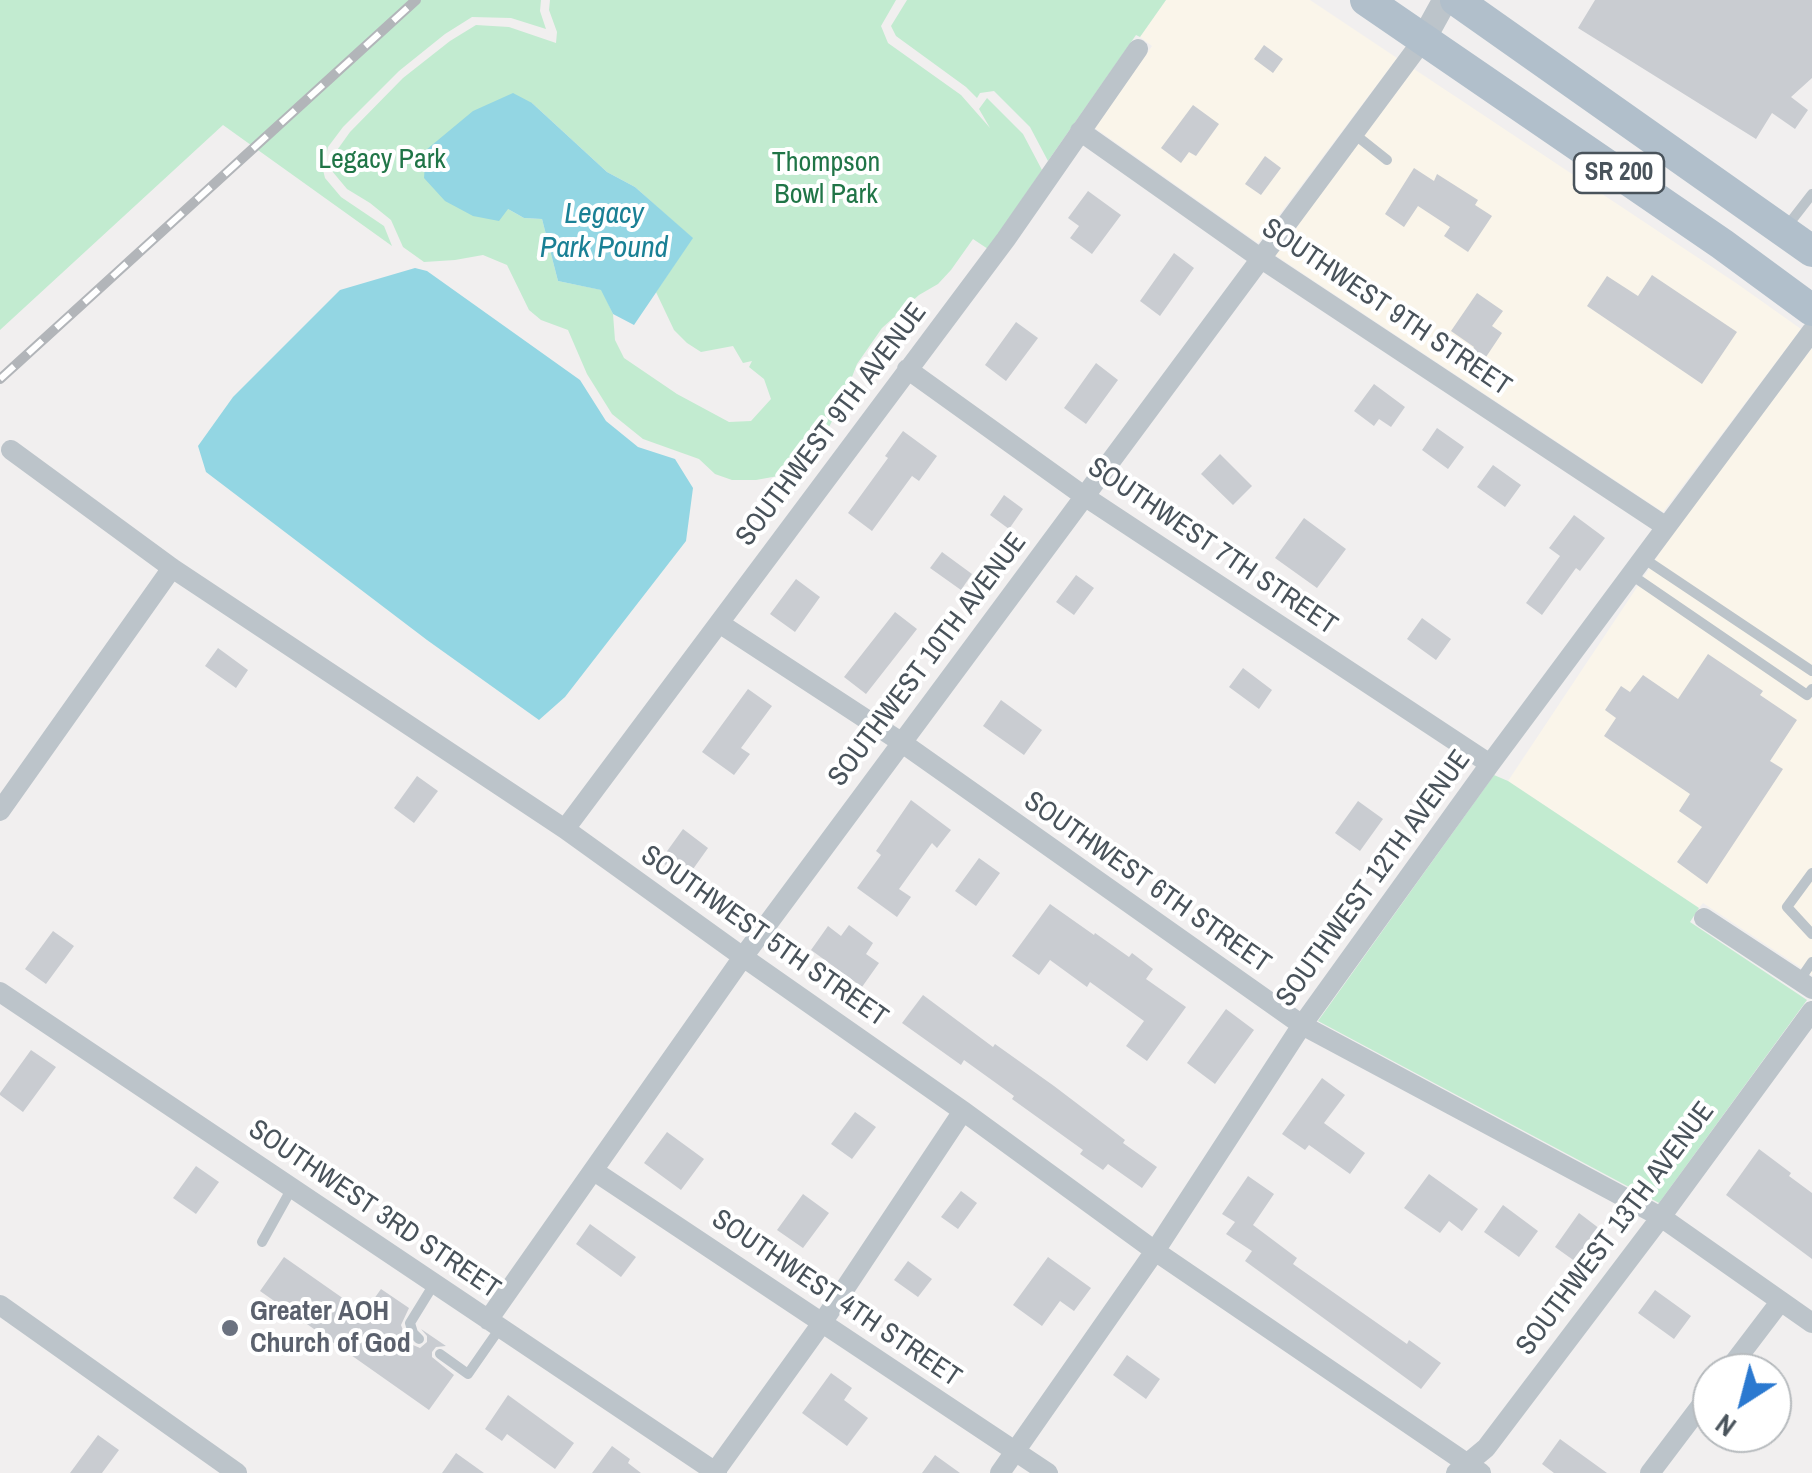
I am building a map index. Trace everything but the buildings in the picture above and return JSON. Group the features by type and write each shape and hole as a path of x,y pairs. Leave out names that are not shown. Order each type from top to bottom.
{"main road":[{"name":"SR 200","path":"1366,0 1812,310"},
{"name":"SR 200","path":"1456,0 1812,251"}],"street":[{"path":"1423,40 1445,0"},
{"name":"SOUTHWEST 10TH AVENUE","path":"494,1324 742,957 1423,40"},
{"name":"SOUTHWEST 9TH AVENUE","path":"564,829 1006,239 1138,49"},
{"name":"SOUTHWEST 9TH STREET","path":"1080,131 1260,258 1665,526"},
{"name":"SOUTHWEST 12TH AVENUE","path":"1000,1473 1155,1251 1302,1026 1490,764 1812,330"},
{"name":"SOUTHWEST 7TH STREET","path":"908,368 1084,496 1490,764"},
{"name":"SOUTHWEST 5TH STREET","path":"11,450 172,568 564,829 1468,1470"},
{"path":"0,812 172,568"},
{"name":"SOUTHWEST 6TH STREET","path":"719,622 901,742 1302,1026 1661,1217 1812,1323"},
{"path":"1704,918 1806,985"},
{"name":"SOUTHWEST 3RD STREET","path":"0,992 715,1472"},
{"name":"SOUTHWEST 13TH AVENUE","path":"1468,1470 1661,1217 1812,1010"},
{"path":"715,1472 822,1323 962,1111"},
{"name":"SOUTHWEST 4TH STREET","path":"594,1172 1048,1473"},
{"path":"1741,1353 1780,1302"},
{"path":"0,1305 237,1473"},
{"path":"1650,1473 1692,1417"}],"lane":[{"path":"1353,134 1387,160"},
{"path":"1784,230 1812,194"},
{"path":"1636,566 1812,671"},
{"path":"1636,566 1807,696 1812,689"},
{"path":"1812,873 1787,907 1812,934"},
{"path":"1806,985 1812,962"},
{"path":"262,1242 292,1188"},
{"path":"419,1339 410,1323 434,1284"},
{"path":"440,1354 468,1374 494,1324"}],"shaded area":[{"path":"1166,0 1310,0 1397,58 1258,243 1095,128 1152,46 1140,37"},
{"path":"1414,69 1801,329 1663,512 1275,255"},
{"path":"1812,348 1812,975 1703,903 1699,908 1508,781 1673,533"}],"green space":[{"path":"0,0 541,0 546,29 511,18 472,17 399,71 328,147 325,178 341,197 384,226 392,246 223,125 0,330"},
{"name":"Thompson Bowl Park","path":"550,0 896,0 881,26 888,43 961,95 990,128 979,109 987,98 1023,134 1042,170 988,249 973,239 938,284 919,295 882,328 857,364 817,450 796,467 778,476 732,480 715,474 699,459 643,439 612,414 587,374 568,330 541,320 529,310 507,265 483,255 424,262 403,247 391,220 347,189 332,171 335,153 350,132 403,78 450,41 476,25 509,27 556,43 557,32 549,10","holes":["532,103 607,172 635,187 692,238 656,292 674,330 687,343 701,352 733,346 743,363 752,361 749,367 764,379 771,399 751,421 729,422 677,394 624,358 615,340 613,314 602,290 558,281 542,219 524,218 508,209"]},
{"path":"907,0 1166,0 1140,37 1136,35 1048,161 1030,127 994,91 980,93 977,98 896,36 891,26"},
{"path":"1494,775 1699,908 1690,922 1807,1000 1659,1203 1318,1021"}],"water":[{"name":"Legacy Park Pound","path":"513,93 532,103 607,172 635,187 693,238 634,325 613,314 601,290 558,281 542,219 524,218 508,209 499,221 473,216 445,201 424,178 426,150 473,111"},
{"path":"415,268 427,271 580,380 606,421 638,447 675,459 693,488 686,541 565,697 539,720 206,472 198,446 233,397 340,290"}],"railway":[{"path":"0,379 416,0"}],"place":[{"name":"Greater AOH Church of God","path":"230,1328"}],"park label":[{"name":"Legacy Park","path":"382,160"}]}
